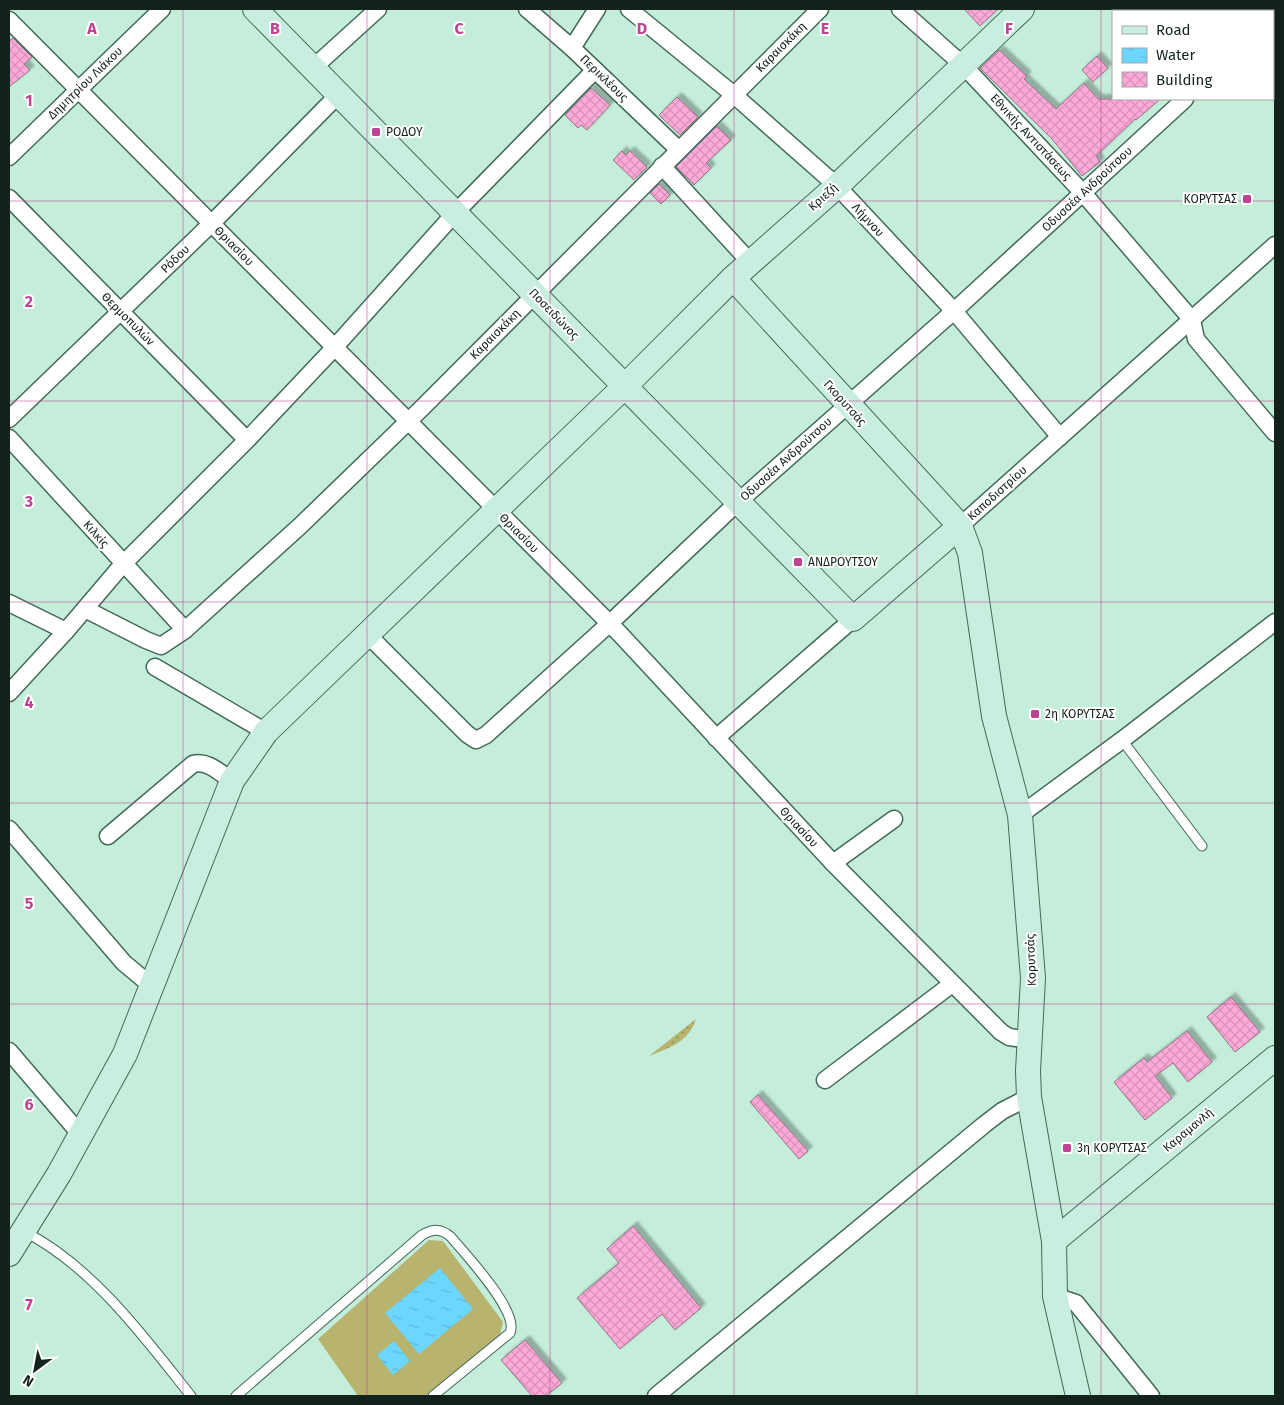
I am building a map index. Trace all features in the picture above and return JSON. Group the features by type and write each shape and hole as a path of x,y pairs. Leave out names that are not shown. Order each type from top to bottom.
{"street":[{"name":"Δημητρίου Λιάκου","path":"9,157 162,9"},
{"name":"Ποσειδώνος","path":"255,9 853,619"},
{"path":"313,68 378,9"},
{"name":"Περικλέους","path":"527,9 572,48 679,150"},
{"path":"572,48 597,9"},
{"name":"Λήμνου","path":"629,9 734,95 837,186 954,312 1060,437"},
{"name":"Καραισκάκη","path":"85,609 161,646 185,630 300,526 408,422 820,9"},
{"name":"Εθνικής Αντιστάσεως","path":"900,9 964,66 1083,193 1192,320"},
{"name":"Κριεζή","path":"9,1254 81,1135 126,1054 154,987 232,781 266,732 625,386 733,278 837,186 1022,9"},
{"name":"Θριασίου","path":"9,20 609,624 833,863 952,984 1001,1032 1009,1037 1030,1040"},
{"path":"9,693 66,631 123,564 334,348 456,213 595,70"},
{"name":"Ρόδου","path":"9,420 211,224 339,94"},
{"name":"Οδυσσέα Ανδρούτσου","path":"367,634 466,734 476,740 486,735 609,624 738,502 954,312 1184,100"},
{"path":"662,166 750,262"},
{"name":"Θερμοπυλών","path":"9,198 246,440"},
{"name":"Καποδιστρίου","path":"716,738 960,526 1275,246"},
{"name":"Γκορυτσάς","path":"733,278 847,405 960,526"},
{"path":"1192,320 1196,339 1275,433"},
{"name":"Κιλκίς","path":"9,438 185,630"},
{"name":"Κορυτσάς","path":"960,526 970,554 994,716 1020,815 1033,978 1029,1097 1054,1241 1055,1296 1078,1396"},
{"path":"9,603 66,631"},
{"path":"1020,815 1122,740 1275,622"},
{"path":"155,667 266,732"},
{"path":"108,836 193,764 208,764 232,781"},
{"path":"833,863 894,819"},
{"path":"9,829 124,963 154,987"},
{"path":"825,1080 952,984"},
{"path":"9,1051 81,1135"},
{"name":"Καραμανλή","path":"1054,1241 1275,1058"},
{"path":"656,1396 985,1124 1002,1111 1029,1097"},
{"path":"1055,1296 1076,1303 1150,1396"}],"lane":[{"path":"1122,740 1202,846"},
{"path":"236,1396 422,1235 437,1230 445,1231 451,1237 505,1305 512,1320 510,1333 433,1396"},
{"path":"22,1231 47,1243 82,1271 119,1310 191,1396"}],"shaded area":[{"path":"696,1019 693,1027 683,1039 671,1047 649,1056"},
{"path":"429,1240 443,1241 503,1322 500,1335 427,1396 358,1396 318,1339"}],"water":[{"path":"440,1268 473,1309 419,1354 385,1313"},
{"path":"394,1341 410,1361 393,1375 377,1355"}],"building":[{"path":"964,9 998,9 980,26"},
{"path":"13,38 32,57 24,64 30,70 9,87 9,41"},
{"path":"999,50 1027,76 1024,79 1056,109 1084,83 1098,99 1159,100 1135,119 1096,156 1100,162 1082,176 1052,139 980,68"},
{"path":"1097,56 1108,68 1093,82 1082,70"},
{"path":"591,88 610,105 587,130 581,125 578,128 565,115"},
{"path":"677,97 698,117 680,135 659,115"},
{"path":"717,126 731,140 706,163 711,168 694,185 676,167"},
{"path":"622,151 626,155 630,151 647,167 634,180 613,160"},
{"path":"659,184 670,195 661,204 650,193"},
{"path":"1231,997 1260,1032 1235,1052 1207,1017"},
{"path":"1187,1031 1212,1062 1188,1082 1173,1063 1155,1076 1172,1098 1145,1120 1114,1082 1144,1058 1147,1062"},
{"path":"758,1095 808,1151 799,1159 750,1102"},
{"path":"633,1226 701,1308 675,1330 662,1314 620,1349 577,1298 619,1263 607,1249"},
{"path":"525,1340 562,1383 546,1396 532,1396 501,1360"}],"place":[{"name":"ΡΟΔΟΥ","path":"376,132"},
{"name":"ΚΟΡΥΤΣΑΣ","path":"1247,199"},
{"name":"ΑΝΔΡΟΥΤΣΟΥ","path":"798,562"},
{"name":"2η ΚΟΡΥΤΣΑΣ","path":"1035,714"},
{"name":"3η ΚΟΡΥΤΣΑΣ","path":"1067,1148"}]}
